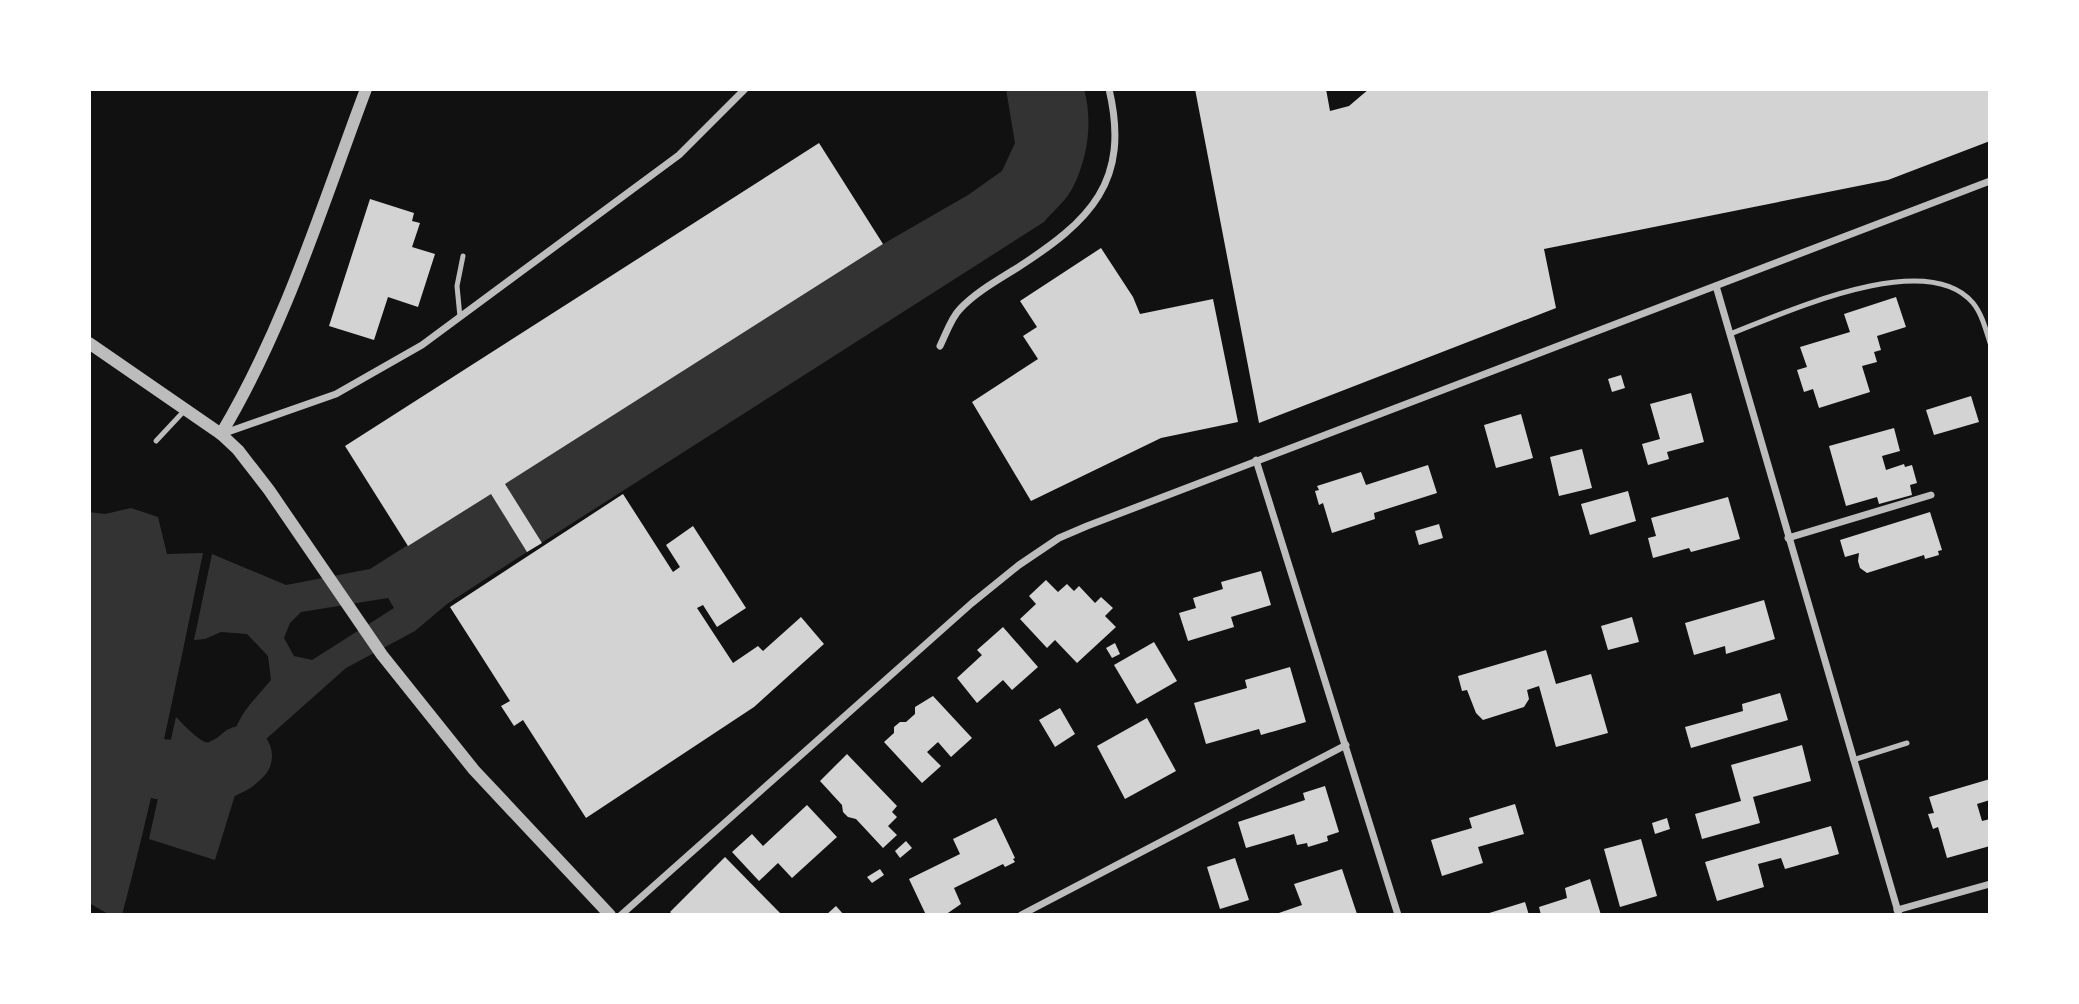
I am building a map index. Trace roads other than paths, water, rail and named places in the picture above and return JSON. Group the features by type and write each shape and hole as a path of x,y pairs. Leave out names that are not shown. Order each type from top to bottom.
{"street":[{"path":"221,434 253,378 283,310 366,89"},
{"path":"221,434 336,394 422,345 678,155 745,89"},
{"path":"940,346 960,309 988,287 1051,246 1086,215 1110,177 1116,147 1115,113 1110,89"},
{"path":"621,915 915,653 1019,565 1059,538 1256,460 1990,181"},
{"path":"1716,286 1898,912 1990,884"},
{"path":"89,343 221,434 238,450 269,490 382,655 474,770 610,915"},
{"path":"1256,460 1398,915"},
{"path":"1788,538 1931,495"},
{"path":"1021,915 1346,746"}],"lane":[{"path":"460,317 457,286 463,256"},
{"path":"1731,334 1820,300 1871,285 1932,281 1972,302 1982,319 1990,343"},
{"path":"156,441 186,409"},
{"path":"1853,760 1907,743"}],"waterway":[{"path":"89,739 158,769 214,773 242,756"}]}
